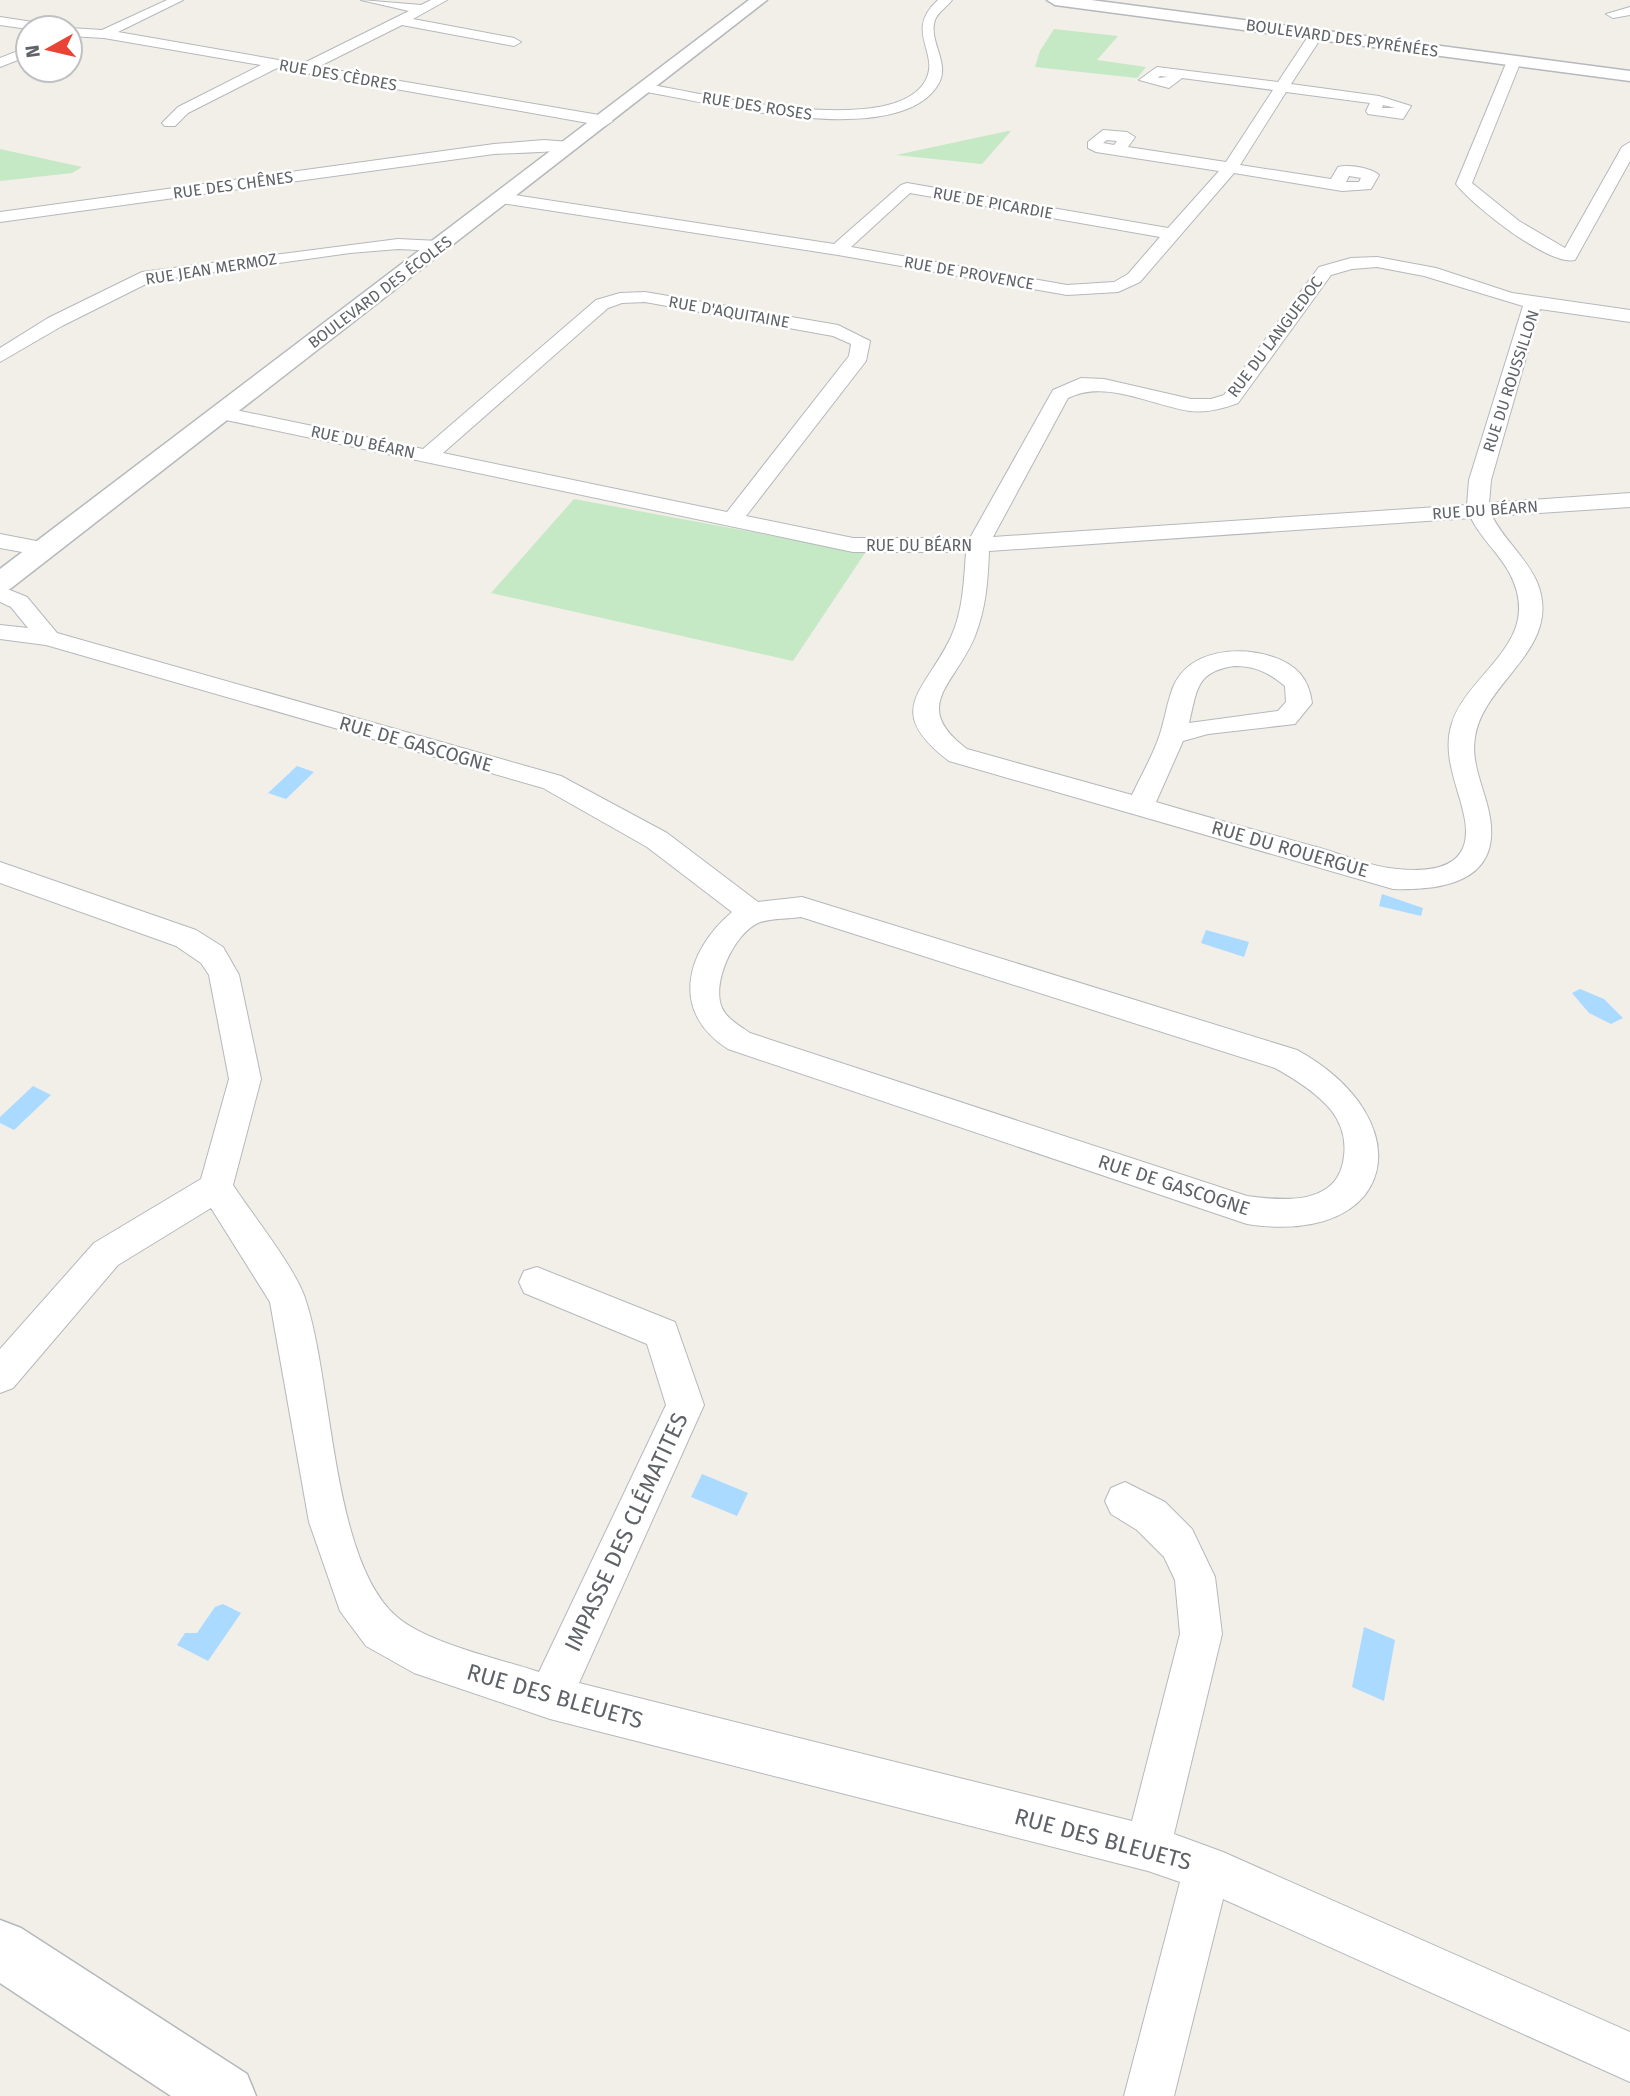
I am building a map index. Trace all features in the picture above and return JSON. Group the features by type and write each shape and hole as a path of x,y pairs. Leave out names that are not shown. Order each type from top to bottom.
{"street":[{"path":"104,34 177,0"},
{"path":"367,0 424,9"},
{"path":"301,70 441,0"},
{"name":"BOULEVARD DES ÉCOLES","path":"0,583 501,198 570,148 759,0"},
{"name":"RUE DES ROSES","path":"647,88 824,116 895,109 918,99 933,81 933,48 925,23 930,12 946,0"},
{"name":"BOULEVARD DES PYRÉNÉES","path":"1055,0 1630,76"},
{"path":"1613,14 1630,11"},
{"path":"402,21 513,42"},
{"name":"RUE DES CÈDRES","path":"84,33 104,34 605,121"},
{"name":"RUE DE PROVENCE","path":"501,198 838,250 1067,290 1118,287 1134,278 1230,168 1316,35"},
{"path":"1514,61 1464,184 1485,206 1532,239 1569,256 1630,147"},
{"path":"170,123 183,110 275,64"},
{"path":"1179,74 1379,100"},
{"name":"RUE DES CHÊNES","path":"0,217 467,153 544,145 570,148"},
{"path":"1118,151 1336,184"},
{"name":"RUE DES CHÊNES","path":"467,153 543,168"},
{"name":"RUE DE PICARDIE","path":"838,250 908,188 1171,234"},
{"name":"RUE JEAN MERMOZ","path":"0,356 55,322 148,276 350,248 398,244 439,246"},
{"name":"RUE DU LANGUEDOC","path":"978,545 1060,394 1081,384 1104,385 1191,405 1213,405 1231,400 1325,271 1345,262 1373,262 1433,272 1533,303"},
{"name":"RUE D'AQUITAINE","path":"428,455 602,304 620,298 646,298 810,326 838,331 861,341 859,357 731,520"},
{"name":"RUE DU ROUSSILLON","path":"1478,510 1479,480 1533,303 1630,316"},
{"name":"RUE DU BÉARN","path":"221,413 853,545 978,545 1630,500"},
{"name":"RUE DU ROUERGUE","path":"978,545 975,596 963,637 927,697 925,717 938,740 958,755 1393,879 1433,880 1462,869 1477,851 1479,823 1466,786 1460,750 1465,722 1475,704 1518,652 1530,627 1529,594 1517,566 1478,510"},
{"path":"0,541 44,549"},
{"path":"0,593 19,603 48,638"},
{"name":"RUE DE GASCOGNE","path":"0,632 48,638 552,782 605,806 651,833 708,874 752,914"},
{"path":"1141,806 1172,736 1183,689 1197,668 1223,660 1253,659 1279,667 1297,684 1299,703 1286,719 1206,726 1172,736"},
{"path":"0,872 186,938 212,955 224,975 245,1079 216,1187 106,1254 0,1376"},
{"name":"RUE DE GASCOGNE","path":"802,907 1286,1059 1310,1071 1347,1106 1360,1129 1363,1153 1358,1177 1346,1194 1326,1207 1273,1214 1247,1210 739,1041 721,1031 710,1018 704,1003 703,986 726,936 737,923 752,914 802,907"},
{"name":"RUE DES BLEUETS","path":"216,1187 287,1298 329,1522 355,1596 381,1631 414,1652 550,1697 1148,1848 1207,1868 1630,2057"},
{"name":"IMPASSE DES CLÉMATITES","path":"537,1282 662,1333 685,1405 550,1697"},
{"path":"1125,1501 1151,1516 1178,1544 1195,1577 1201,1634 1148,1848"},
{"path":"1149,2096 1207,1868"},
{"path":"0,1949 225,2096"}],"green space":[{"path":"1054,29 1118,36 1097,60 1146,67 1137,78 1035,67 1040,51"},
{"path":"1011,131 982,164 896,155"},
{"path":"0,149 82,167 72,173 0,181"},
{"path":"574,499 865,553 793,661 491,593"}],"water":[{"path":"297,766 314,772 286,799 268,793"},
{"path":"1382,894 1423,908 1421,916 1379,906"},
{"path":"1206,930 1249,942 1244,957 1201,943"},
{"path":"1580,989 1604,999 1623,1018 1611,1024 1589,1013 1572,993"},
{"path":"33,1086 51,1095 14,1130 0,1123 0,1117"},
{"path":"702,1474 748,1493 737,1516 691,1497"},
{"path":"223,1604 241,1613 208,1661 177,1645 185,1633 197,1633 215,1607"},
{"path":"1364,1627 1395,1640 1384,1701 1352,1687"}]}
